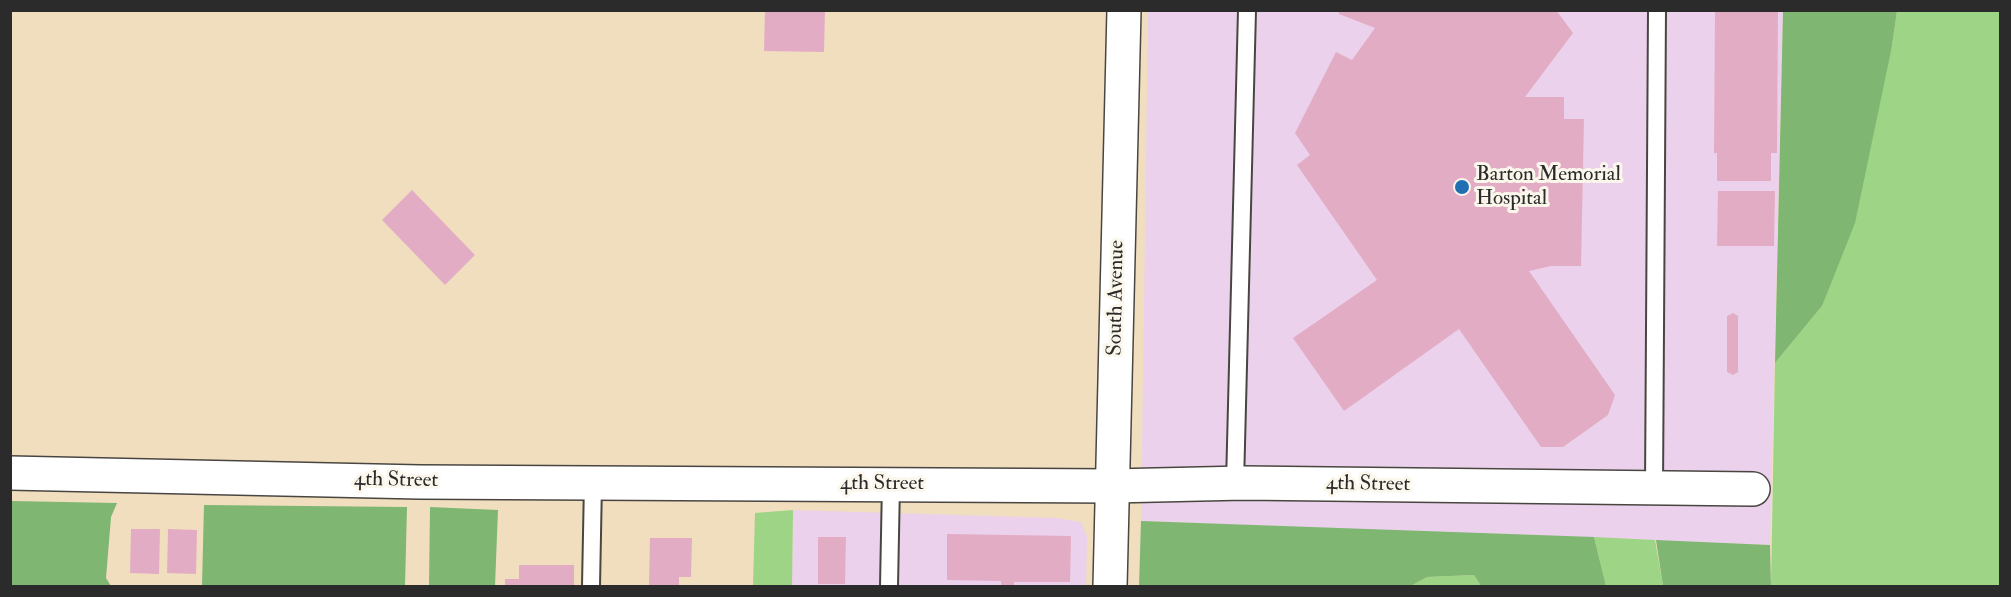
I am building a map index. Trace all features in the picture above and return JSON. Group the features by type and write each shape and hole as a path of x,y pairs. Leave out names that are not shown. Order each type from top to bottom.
{"street":[{"name":"South Avenue","path":"1110,586 1124,10"},
{"name":"4th Street","path":"10,473 420,482 1112,486 1235,484 1753,489"}],"lane":[{"path":"1235,484 1247,10"},
{"path":"1654,488 1657,10"},
{"path":"591,586 593,483"},
{"path":"889,586 891,484"}],"shaded area":[{"name":"Barton Memorial Hospital","path":"1148,11 1783,11 1770,545 1141,521"},
{"path":"793,510 1057,518 1081,522 1087,537 1086,586 792,586"}],"green space":[{"path":"1783,11 1897,11 1892,46 1855,223 1822,306 1775,363"},
{"path":"1897,11 2000,11 2000,586 1771,586 1775,363 1822,306 1892,46"},
{"path":"11,501 117,503 111,517 106,578 111,586 11,586"},
{"path":"204,505 407,507 405,586 202,586"},
{"path":"430,507 498,510 495,586 429,586"},
{"path":"793,510 792,586 753,586 755,513"},
{"path":"1141,521 1594,537 1606,586 1481,586 1474,575 1427,577 1411,586 1139,586"},
{"path":"1594,537 1655,540 1663,586 1606,586"},
{"path":"1656,540 1770,545 1771,586 1663,586"},
{"path":"1474,575 1481,586 1411,586 1427,577"}],"building":[{"path":"765,10 825,12 824,52 764,51"},
{"path":"1339,10 1556,10 1573,33 1525,97 1564,97 1564,119 1584,119 1581,266 1551,266 1529,271 1615,395 1608,415 1563,447 1541,447 1459,329 1344,411 1293,338 1377,280 1297,165 1310,155 1295,133 1336,52 1352,60 1375,28 1339,14"},
{"path":"1715,10 1778,10 1777,153 1771,153 1771,181 1717,181 1717,153 1714,153"},
{"path":"412,190 475,255 445,285 382,220"},
{"path":"1718,191 1775,191 1774,246 1717,246"},
{"path":"1733,313 1738,316 1738,372 1733,375 1727,372 1727,316"},
{"path":"131,529 160,529 159,574 130,573"},
{"path":"168,529 197,530 196,574 167,573"},
{"path":"947,534 1071,536 1070,582 1014,582 1014,586 1001,586 1001,581 947,580"},
{"path":"818,537 846,537 845,584 818,584"},
{"path":"650,538 692,538 691,577 679,577 679,586 649,586"},
{"path":"519,565 574,565 574,586 505,586 505,579 519,579"}],"place":[{"name":"Barton Memorial Hospital","path":"1462,187"}]}
